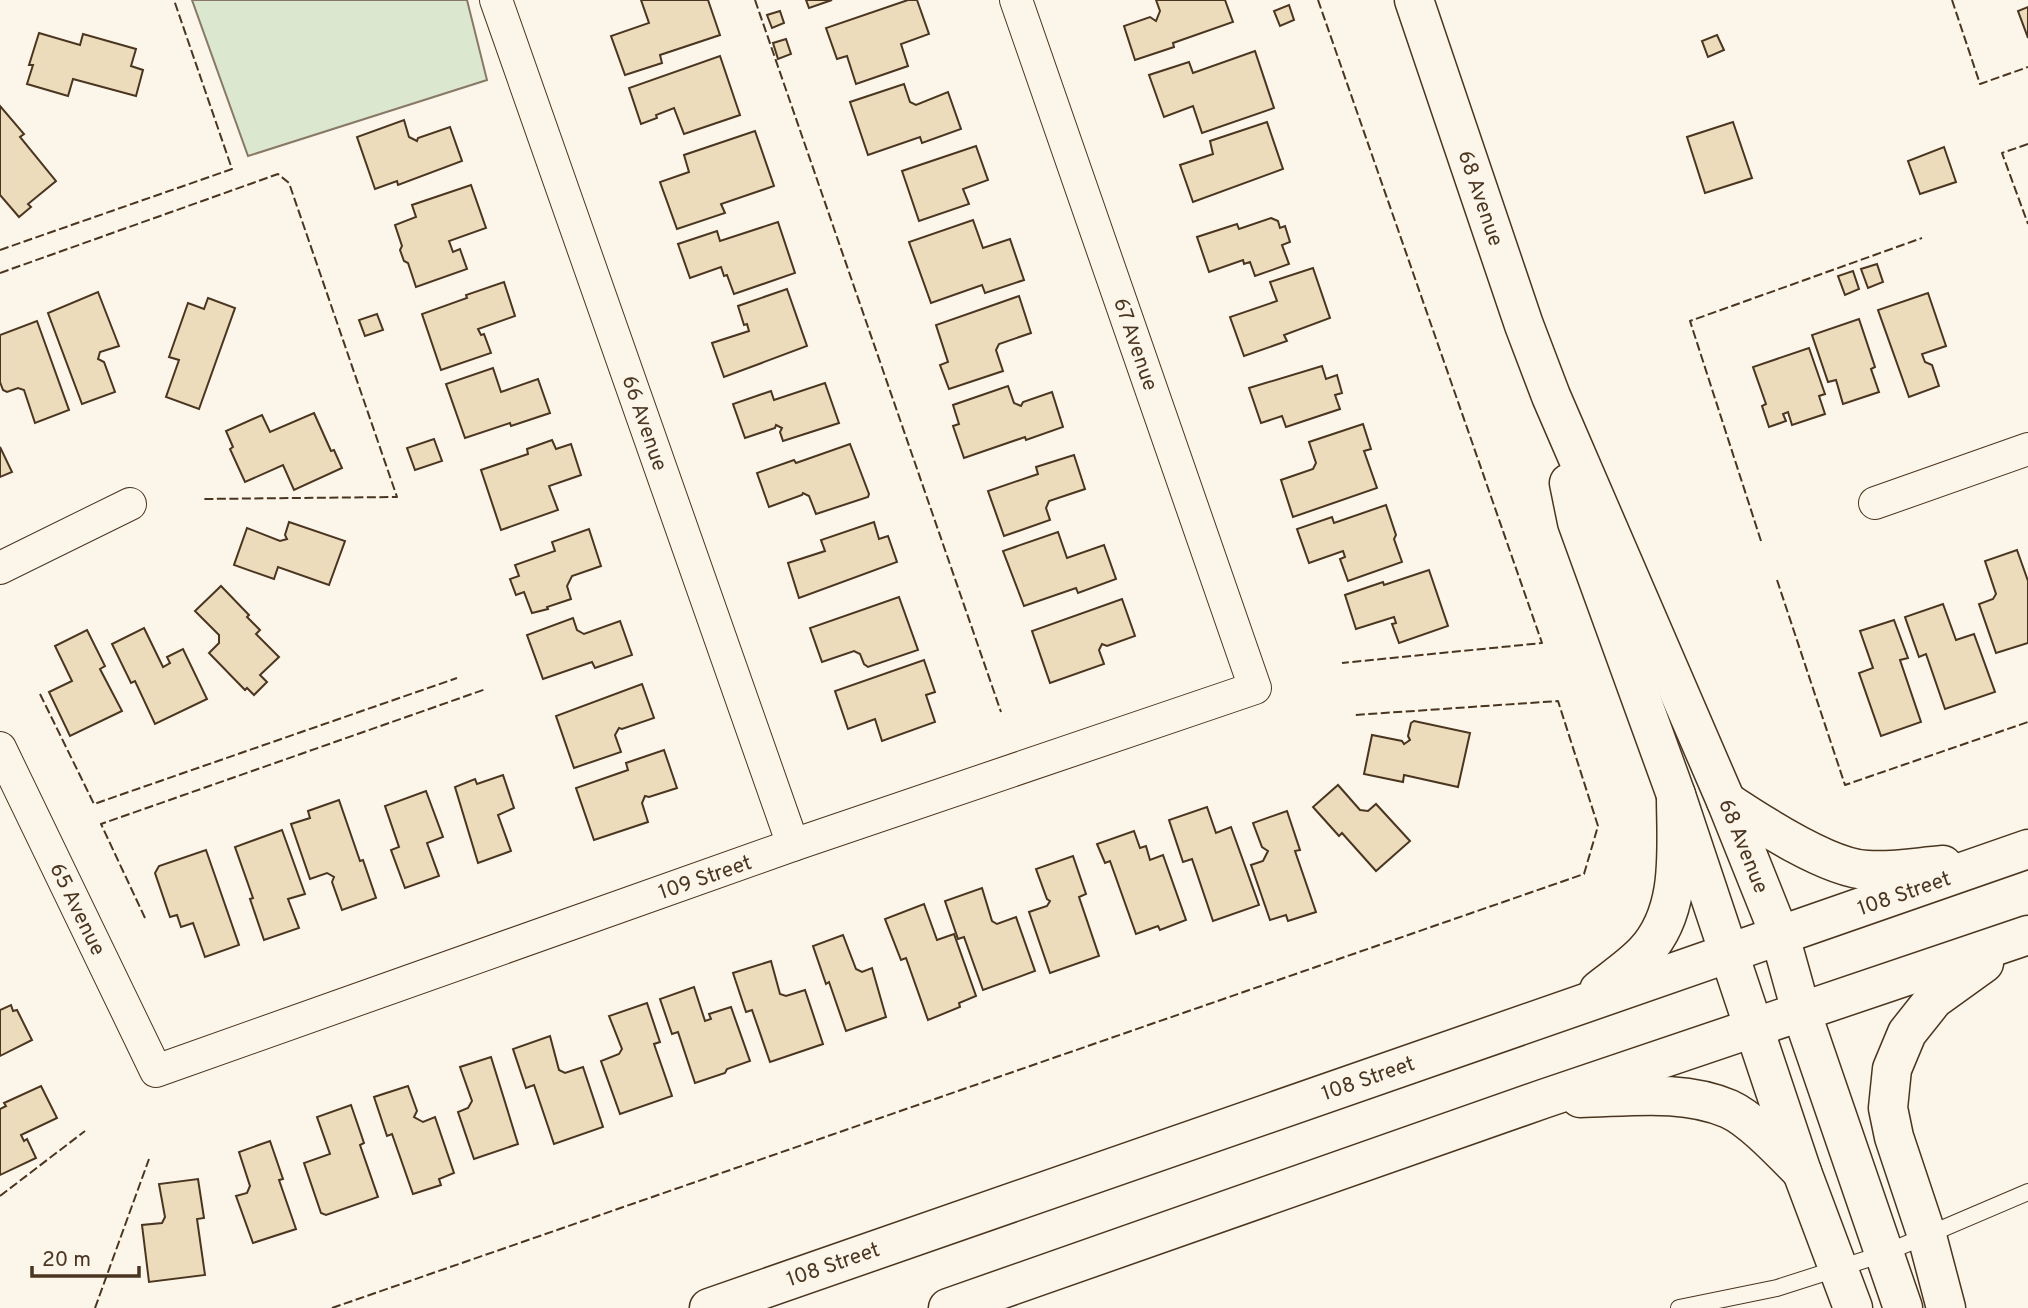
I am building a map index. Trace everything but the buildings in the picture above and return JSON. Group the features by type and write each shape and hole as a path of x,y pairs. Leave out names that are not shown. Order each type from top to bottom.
{"main road":[{"name":"68 Avenue","path":"1414,0 1524,325 1551,396 1726,802 1780,936 1801,1011 1903,1308"},
{"name":"68 Avenue","path":"1551,396 1577,523 1676,795 1802,1171 1853,1308"},
{"path":"1581,1004 1645,953 1658,935 1674,890 1676,795"},
{"path":"1726,802 1765,827 1847,867 1867,870 1898,869 2013,855"},
{"name":"108 Street","path":"709,1308 2013,855"},
{"path":"948,1308 1543,1099 2026,936"},
{"path":"1946,1308 1888,1108 1892,1069 1907,1033 1934,999 2026,936"},
{"path":"1543,1099 1684,1096 1730,1110 1764,1135 1802,1171"}],"street":[{"name":"66 Avenue","path":"496,0 793,845"},
{"name":"67 Avenue","path":"1016,0 1255,688"},
{"path":"1875,503 2028,449"},
{"path":"0,568 130,504"},
{"name":"109 Street","path":"156,1071 793,845 1255,688"},
{"name":"65 Avenue","path":"0,748 156,1071"}],"lane":[{"path":"1679,1308 1777,1288 1883,1254 2028,1192"}],"green space":[{"path":"192,0 467,0 487,80 248,156"}],"fence":[{"path":"0,250 232,169 174,0"},
{"path":"755,0 1001,712"},
{"path":"1318,0 1542,643 1342,663"},
{"path":"1952,0 1980,84 2028,67"},
{"path":"2028,144 2002,153 2028,224"},
{"path":"0,273 278,174 289,183 397,497 202,499"},
{"path":"1761,541 1690,321 1922,238"},
{"path":"1777,580 1845,785 2028,722"},
{"path":"40,694 94,804 457,678"},
{"path":"145,918 101,824 486,689"},
{"path":"332,1308 1584,874 1598,826 1558,701 1355,715"},
{"path":"0,1196 85,1131"},
{"path":"95,1308 149,1159"}]}
